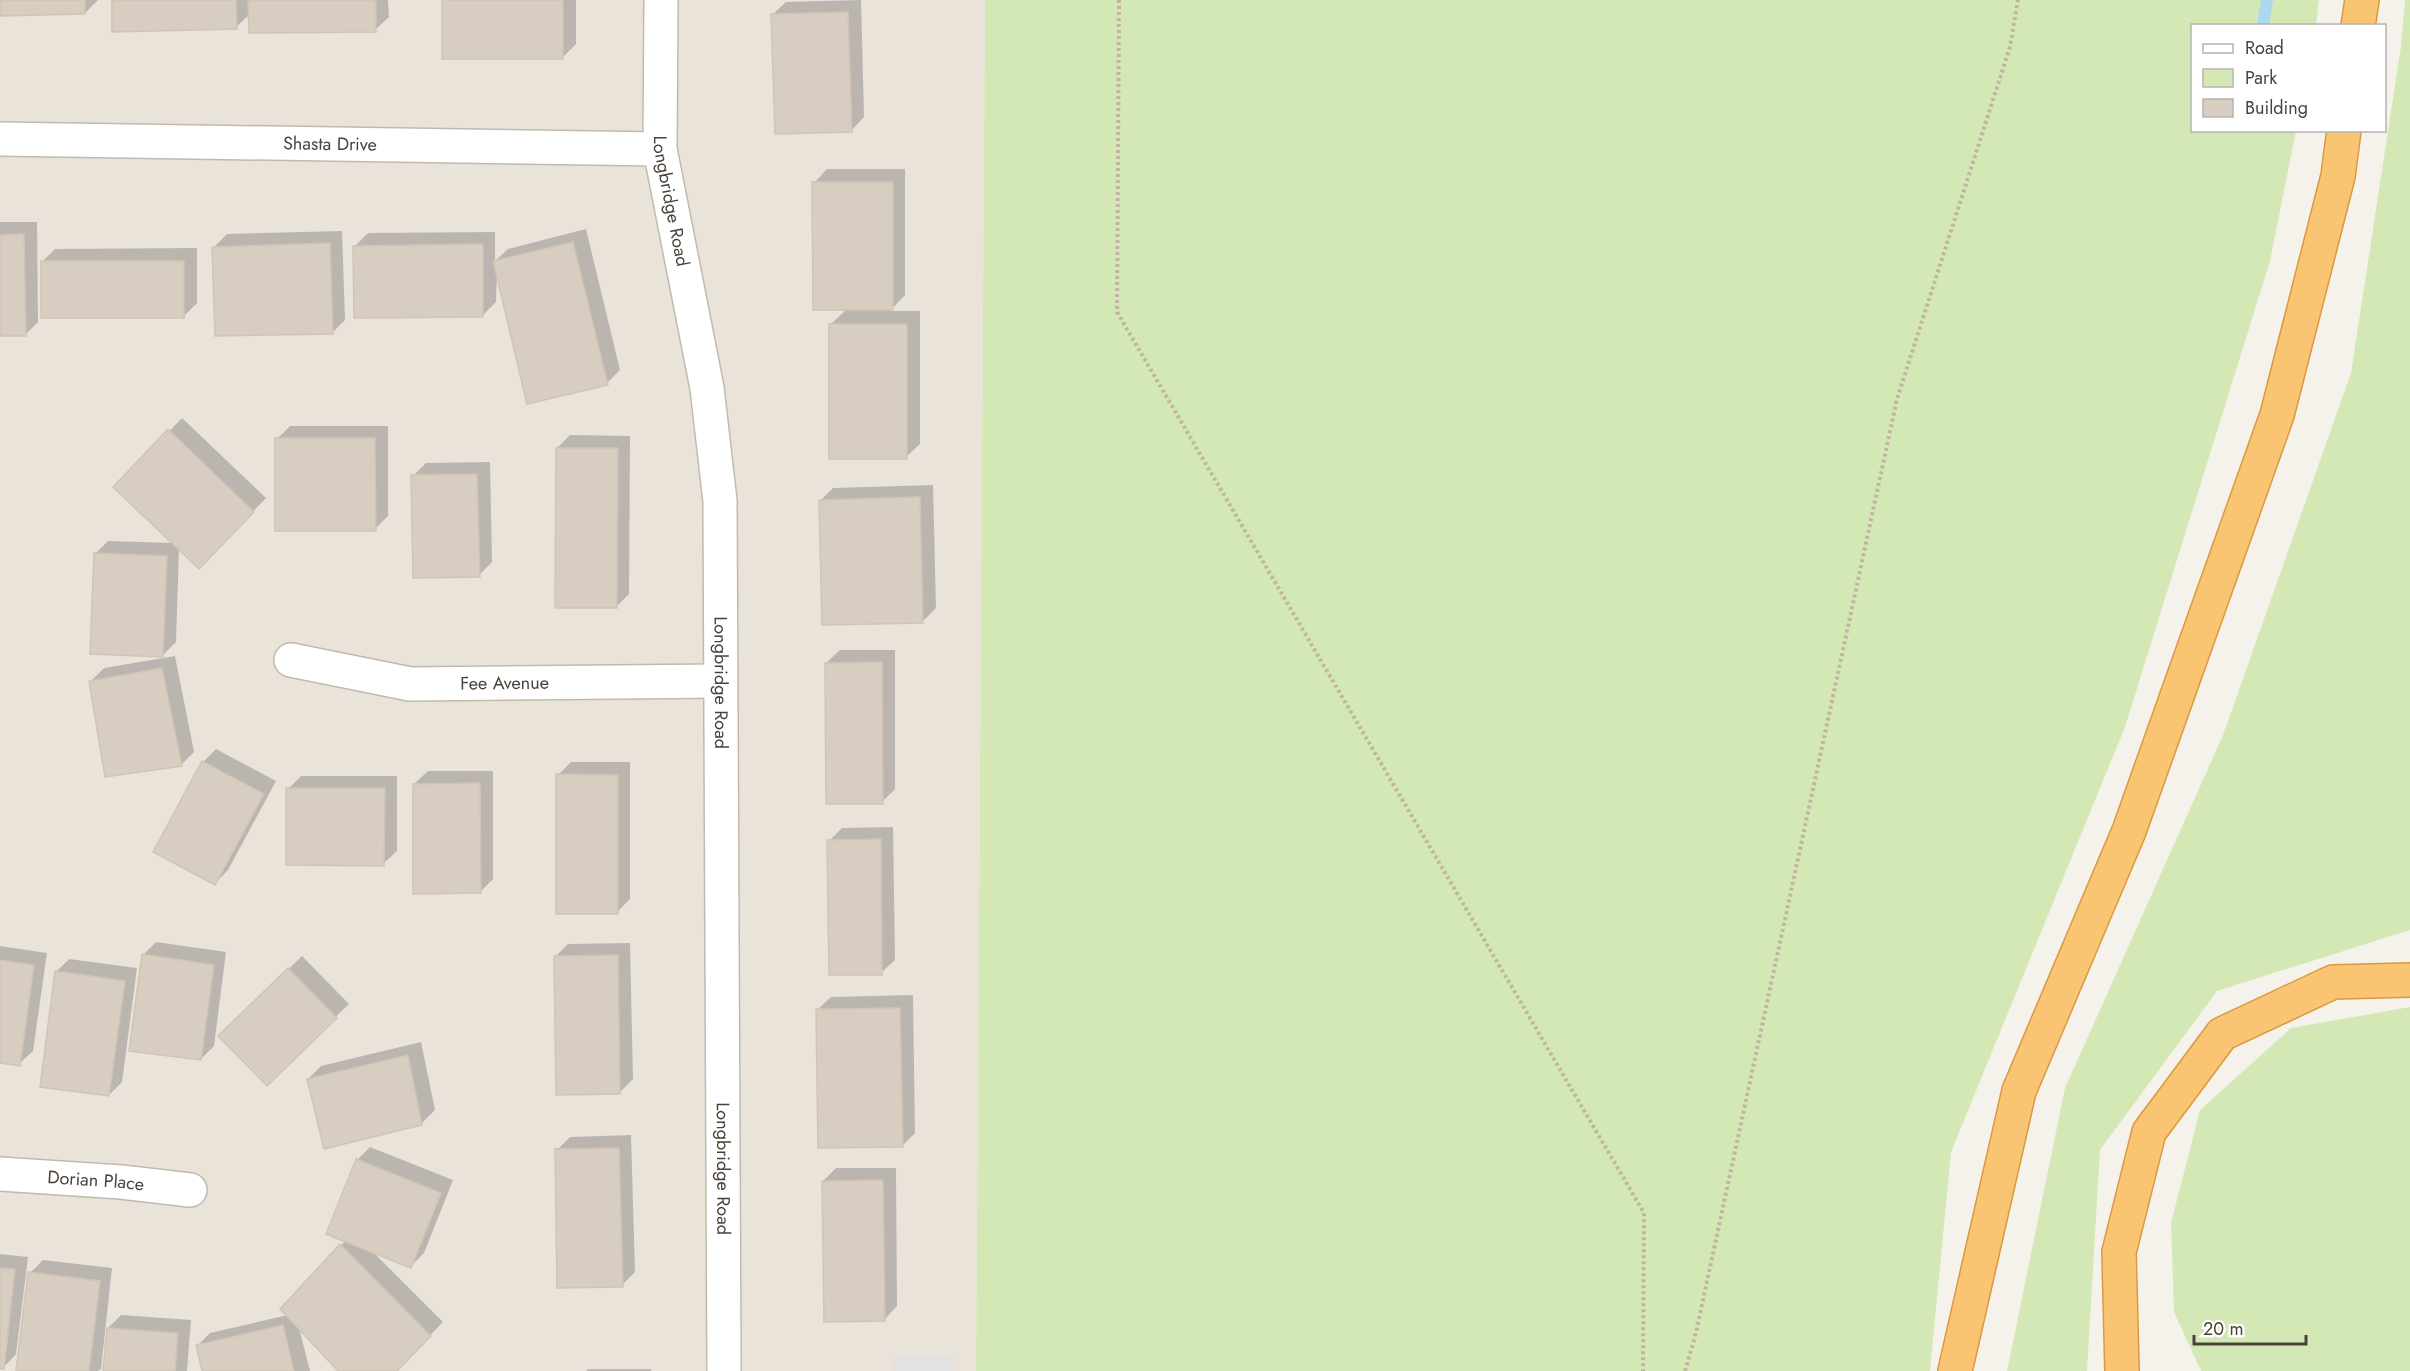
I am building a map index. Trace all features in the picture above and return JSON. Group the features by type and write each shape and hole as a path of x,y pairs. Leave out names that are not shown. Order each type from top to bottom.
{"highway":[{"path":"2358,24 2362,0"},
{"path":"1955,1371 2019,1091 2129,831 2277,415 2338,176 2344,132"},
{"path":"2122,1371 2119,1252 2149,1132 2222,1034 2333,982 2410,980"}],"street":[{"name":"Longbridge Road","path":"661,0 660,149 707,387 720,501 724,1371"},
{"name":"Shasta Drive","path":"0,139 660,149"},
{"name":"Fee Avenue","path":"291,660 410,684 720,681"},
{"name":"Dorian Place","path":"0,1174 121,1182 190,1190"}],"path":[{"path":"1119,0 1117,312 1644,1213 1643,1371"},
{"path":"1685,1371 1695,1337 1897,399 2010,47 2018,0"}],"shaded area":[{"path":"0,0 985,0 976,1371 0,1371"},
{"path":"953,1355 953,1371 893,1371 893,1356"}],"green space":[{"path":"985,0 2319,0 2316,24 2191,24 2191,132 2296,132 2270,261 2125,727 1951,1152 1930,1371 976,1371"},
{"path":"2405,0 2410,0 2410,930 2217,991 2100,1150 2087,1371 2007,1371 2065,1088 2223,735 2351,373 2401,46"},
{"path":"2410,1007 2410,1371 2201,1371 2174,1312 2171,1223 2200,1110 2291,1028"}],"building":[{"path":"0,0 85,0 85,14 0,16"},
{"path":"112,0 236,0 237,29 112,32"},
{"path":"248,0 376,0 376,32 249,33"},
{"path":"442,0 563,0 563,59 442,59"},
{"path":"848,12 852,132 775,134 771,14"},
{"path":"812,182 893,182 893,310 813,310"},
{"path":"24,234 26,336 0,336 0,235"},
{"path":"573,242 608,385 527,404 493,261"},
{"path":"330,243 333,334 215,336 212,247"},
{"path":"483,244 483,317 354,318 353,246"},
{"path":"41,261 184,261 184,318 41,318"},
{"path":"829,324 907,324 907,459 829,459"},
{"path":"168,429 254,512 199,569 113,487"},
{"path":"275,438 375,438 376,531 275,531"},
{"path":"556,448 618,448 617,608 555,608"},
{"path":"477,474 480,577 413,578 411,475"},
{"path":"920,497 923,623 822,625 819,500"},
{"path":"94,553 167,556 163,657 90,654"},
{"path":"882,662 883,804 826,804 825,663"},
{"path":"162,668 182,766 105,777 89,681"},
{"path":"202,761 264,794 215,885 153,852"},
{"path":"556,774 618,775 618,914 556,914"},
{"path":"480,783 481,893 413,894 413,784"},
{"path":"286,788 385,788 384,866 286,865"},
{"path":"881,839 882,975 829,975 827,840"},
{"path":"142,954 214,965 201,1060 129,1051"},
{"path":"618,955 620,1094 556,1095 554,956"},
{"path":"0,960 34,965 20,1066 0,1063"},
{"path":"288,968 337,1018 267,1086 218,1036"},
{"path":"55,971 125,981 109,1096 40,1087"},
{"path":"900,1008 903,1147 818,1148 816,1009"},
{"path":"408,1055 422,1125 324,1149 307,1079"},
{"path":"619,1148 623,1287 557,1288 555,1149"},
{"path":"356,1159 441,1193 411,1268 326,1234"},
{"path":"883,1180 885,1321 824,1322 822,1181"},
{"path":"340,1244 431,1336 397,1371 338,1371 280,1309"},
{"path":"0,1268 15,1269 4,1369 0,1369"},
{"path":"28,1272 100,1281 89,1371 16,1371"},
{"path":"283,1325 294,1371 202,1371 196,1345"},
{"path":"107,1328 178,1333 175,1371 103,1371"}],"waterway":[{"path":"2263,24 2267,0"}]}
